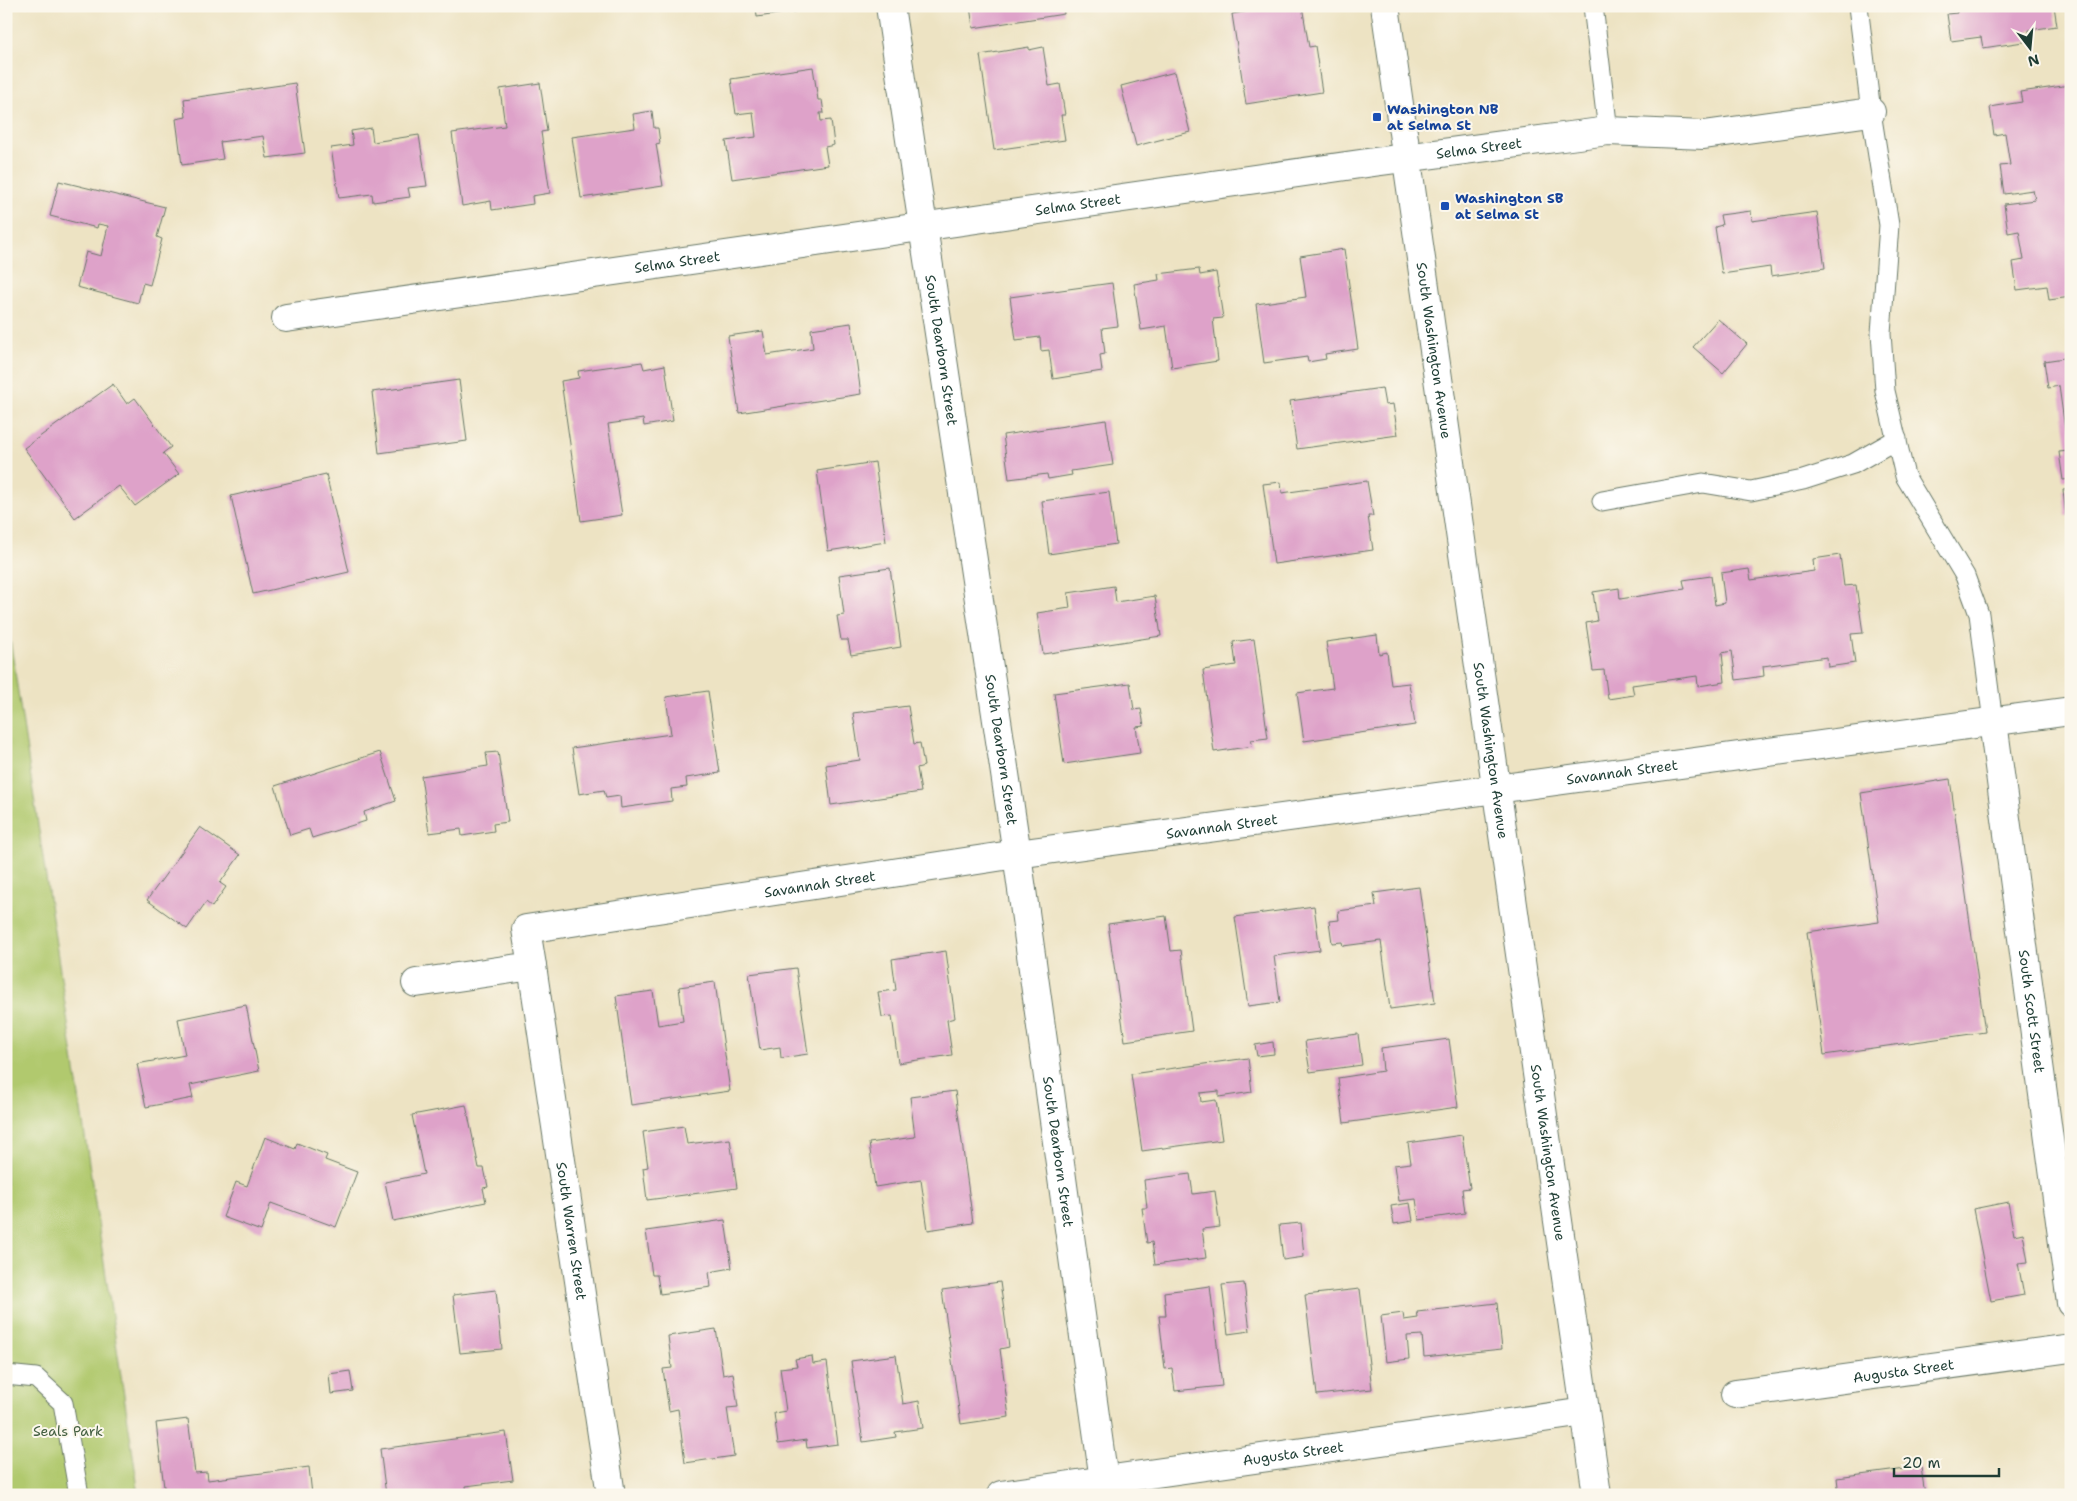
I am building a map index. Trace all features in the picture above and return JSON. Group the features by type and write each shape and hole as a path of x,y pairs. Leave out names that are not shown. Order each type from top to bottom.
{"street":[{"name":"South Dearborn Street","path":"890,6 1017,854 1105,1487"},
{"name":"South Washington Avenue","path":"1385,6 1498,789 1597,1495"},
{"name":"Selma Street","path":"286,318 1608,131 1704,135 1872,112"},
{"name":"Savannah Street","path":"532,966 526,928 1017,854 2071,711"},
{"name":"South Scott Street","path":"1993,722 2071,1303"},
{"path":"416,983 532,966"},
{"name":"South Warren Street","path":"532,966 611,1495"},
{"name":"Augusta Street","path":"1736,1394 2071,1348"},
{"name":"Augusta Street","path":"1001,1495 1105,1487 1585,1412"}],"lane":[{"path":"1593,6 1608,131"},
{"path":"1858,6 1889,225 1881,333 1885,391 1905,476 1965,576 1979,614 1993,722"},
{"path":"1602,501 1703,483 1751,491 1803,480 1852,464 1897,440"},
{"path":"6,1375 36,1378 63,1403 79,1495"}],"green space":[{"name":"Seals Park","path":"6,612 139,1495 6,1495"}],"building":[{"path":"756,6 805,6 806,10 757,17"},
{"path":"970,6 1063,6 1064,14 973,28"},
{"path":"1278,6 1302,6 1309,47 1315,46 1322,92 1246,104 1232,14"},
{"path":"1956,6 2054,6 2057,26 2029,30 2030,41 1983,48 1981,37 1951,41 1947,14 1957,13"},
{"path":"1029,47 1029,50 1043,47 1049,86 1060,84 1065,115 1061,115 1065,140 994,150 980,55"},
{"path":"813,67 818,100 822,100 824,113 820,113 821,121 831,120 834,145 825,147 828,165 732,179 726,141 756,137 753,112 736,114 731,79"},
{"path":"1175,72 1190,132 1136,146 1121,86"},
{"path":"295,83 305,153 267,158 263,136 220,142 223,159 182,165 176,119 186,117 184,99"},
{"path":"540,83 547,131 541,132 550,193 532,196 533,204 492,210 491,201 462,206 452,133 505,126 500,89"},
{"path":"2070,85 2071,297 2049,300 2047,286 2017,290 2013,262 2024,260 2019,231 2008,233 2004,204 2035,200 2033,190 2004,194 2000,166 2010,165 2005,133 1994,135 1990,107 2022,102 2020,92"},
{"path":"652,111 654,128 658,128 660,143 656,144 663,186 581,198 572,137 635,128 633,114"},
{"path":"371,128 373,142 419,135 427,186 408,188 410,197 373,202 372,194 339,198 331,148 353,145 351,131"},
{"path":"59,181 165,207 157,237 162,239 150,285 143,283 138,303 77,287 86,252 101,256 108,226 98,224 97,228 50,216"},
{"path":"1751,211 1752,221 1817,212 1825,268 1771,276 1770,267 1722,274 1715,227 1722,225 1720,215"},
{"path":"1344,249 1358,349 1325,354 1326,359 1308,362 1307,357 1264,363 1256,304 1306,297 1300,256"},
{"path":"1199,269 1200,275 1216,272 1223,318 1213,319 1218,361 1172,368 1166,326 1141,330 1134,284 1159,280 1158,274"},
{"path":"1112,283 1118,326 1102,328 1105,354 1100,355 1102,371 1053,379 1049,350 1041,351 1040,337 1016,340 1010,297"},
{"path":"1718,319 1747,344 1723,373 1693,347"},
{"path":"851,323 861,394 739,413 728,336 763,331 767,355 813,348 811,329"},
{"path":"2071,357 2071,479 2063,480 2059,452 2068,451 2059,386 2048,388 2044,361"},
{"path":"642,362 644,369 665,365 673,421 644,426 643,419 608,424 622,515 581,521 561,381 579,378 578,371"},
{"path":"459,380 467,441 379,453 372,392"},
{"path":"113,384 127,404 135,398 171,447 163,453 179,474 135,506 119,486 75,518 24,448"},
{"path":"1382,388 1385,405 1393,404 1398,435 1297,449 1290,401"},
{"path":"1106,420 1113,465 1071,471 1072,475 1048,479 1047,474 1009,479 1003,435"},
{"path":"875,462 886,542 828,551 817,471"},
{"path":"326,474 349,572 253,594 231,496"},
{"path":"1367,481 1373,516 1368,516 1373,550 1274,564 1263,484 1281,482 1282,493"},
{"path":"2071,489 2071,515 2066,516 2063,490"},
{"path":"1109,492 1116,544 1049,554 1042,501"},
{"path":"1840,555 1844,586 1856,585 1863,633 1851,634 1855,663 1828,667 1827,657 1763,666 1764,676 1736,680 1732,651 1722,653 1725,682 1698,686 1697,676 1632,685 1634,695 1608,699 1604,670 1593,671 1586,623 1597,621 1593,592 1619,588 1620,599 1685,589 1683,580 1711,576 1715,605 1725,603 1721,573 1749,569 1751,580 1814,571 1813,559"},
{"path":"890,568 901,647 851,655 848,640 841,640 837,616 844,615 839,575"},
{"path":"1114,586 1116,602 1155,596 1161,636 1043,654 1037,613 1070,608 1068,593"},
{"path":"1377,635 1379,654 1387,652 1391,685 1409,683 1415,725 1304,741 1297,693 1333,688 1326,642"},
{"path":"1254,639 1268,738 1251,740 1253,746 1214,752 1203,670 1236,665 1233,642"},
{"path":"1130,683 1134,710 1141,709 1144,726 1136,727 1140,753 1064,764 1054,693"},
{"path":"708,691 720,773 686,778 687,787 671,789 672,801 621,808 620,796 606,798 604,790 579,794 572,748 671,734 666,697"},
{"path":"908,706 914,744 920,743 924,766 917,768 921,792 831,805 826,765 860,760 853,713"},
{"path":"380,752 396,801 364,812 366,821 312,838 309,829 290,835 275,786"},
{"path":"498,752 508,822 493,824 494,831 462,836 461,829 429,833 421,776 488,766 486,753"},
{"path":"1950,779 1985,1032 1824,1055 1807,932 1879,922 1861,793"},
{"path":"200,827 240,855 220,883 226,887 212,907 206,902 187,929 147,900"},
{"path":"1419,887 1435,1003 1390,1009 1381,941 1343,946 1342,942 1332,943 1329,921 1339,920 1338,911 1376,906 1374,893"},
{"path":"1314,906 1320,950 1274,956 1280,1002 1248,1006 1235,917"},
{"path":"1166,916 1171,951 1181,950 1192,1031 1125,1041 1108,924"},
{"path":"946,951 955,1018 947,1020 952,1055 898,1063 892,1016 882,1017 878,992 896,990 892,959"},
{"path":"796,968 808,1054 781,1058 780,1047 760,1050 749,974"},
{"path":"715,982 730,1091 631,1105 616,996 653,991 658,1025 683,1021 679,987"},
{"path":"246,1005 259,1071 190,1085 193,1098 146,1107 137,1064 185,1055 178,1019"},
{"path":"1358,1034 1362,1065 1310,1072 1305,1041"},
{"path":"1449,1039 1458,1107 1344,1123 1338,1078 1383,1071 1381,1048"},
{"path":"1273,1042 1274,1054 1257,1056 1255,1045"},
{"path":"1248,1058 1252,1092 1219,1097 1219,1091 1200,1093 1201,1102 1216,1100 1222,1140 1142,1151 1131,1074"},
{"path":"955,1091 973,1223 928,1230 921,1180 875,1187 869,1143 915,1137 910,1097"},
{"path":"466,1105 479,1168 484,1168 488,1187 483,1188 486,1202 393,1221 385,1182 424,1174 412,1115"},
{"path":"684,1126 687,1144 730,1139 737,1188 647,1200 643,1168 648,1167 643,1132"},
{"path":"1462,1135 1470,1188 1462,1189 1465,1213 1419,1220 1416,1199 1399,1201 1394,1165 1411,1163 1408,1143"},
{"path":"265,1137 295,1149 297,1143 327,1155 325,1160 357,1172 336,1227 271,1203 261,1231 223,1217 236,1182 247,1186"},
{"path":"1190,1174 1193,1194 1215,1191 1220,1227 1202,1229 1206,1258 1155,1265 1152,1242 1147,1243 1142,1208 1147,1208 1144,1180"},
{"path":"2008,1202 2014,1235 2023,1233 2028,1262 2018,1263 2024,1295 1991,1301 1973,1209"},
{"path":"1410,1203 1413,1221 1394,1224 1391,1206"},
{"path":"725,1220 732,1268 709,1272 711,1287 660,1294 657,1275 652,1275 646,1231"},
{"path":"1301,1223 1304,1257 1283,1260 1279,1225"},
{"path":"1000,1282 1009,1347 1000,1349 1009,1417 961,1424 942,1290"},
{"path":"1244,1283 1250,1331 1228,1334 1222,1285"},
{"path":"1210,1286 1222,1386 1175,1391 1172,1368 1165,1369 1159,1316 1166,1316 1164,1292"},
{"path":"1360,1289 1372,1389 1317,1395 1305,1295"},
{"path":"496,1290 502,1349 460,1353 453,1295"},
{"path":"1497,1303 1502,1349 1424,1357 1422,1335 1407,1336 1409,1359 1386,1362 1381,1316 1403,1313 1404,1320 1418,1318 1417,1312"},
{"path":"716,1329 723,1375 733,1373 738,1407 727,1408 734,1456 685,1463 678,1409 669,1411 663,1369 672,1368 668,1336"},
{"path":"896,1355 903,1404 919,1401 923,1428 895,1432 896,1437 863,1442 851,1361"},
{"path":"812,1356 813,1364 827,1362 838,1444 807,1448 806,1440 778,1444 774,1413 786,1411 780,1368 797,1366 795,1359"},
{"path":"350,1371 353,1391 331,1394 329,1374"},
{"path":"188,1419 195,1473 207,1472 208,1480 309,1467 312,1495 165,1495 156,1423"},
{"path":"506,1432 513,1480 466,1486 467,1495 421,1495 420,1493 386,1495 380,1449"},
{"path":"1921,1467 1925,1495 1839,1495 1837,1478"},
{"path":"2012,1489 2012,1495 1986,1495 1986,1494"}],"place":[{"name":"Washington NB at Selma St","path":"1377,117"},
{"name":"Washington SB at Selma St","path":"1445,206"}]}
